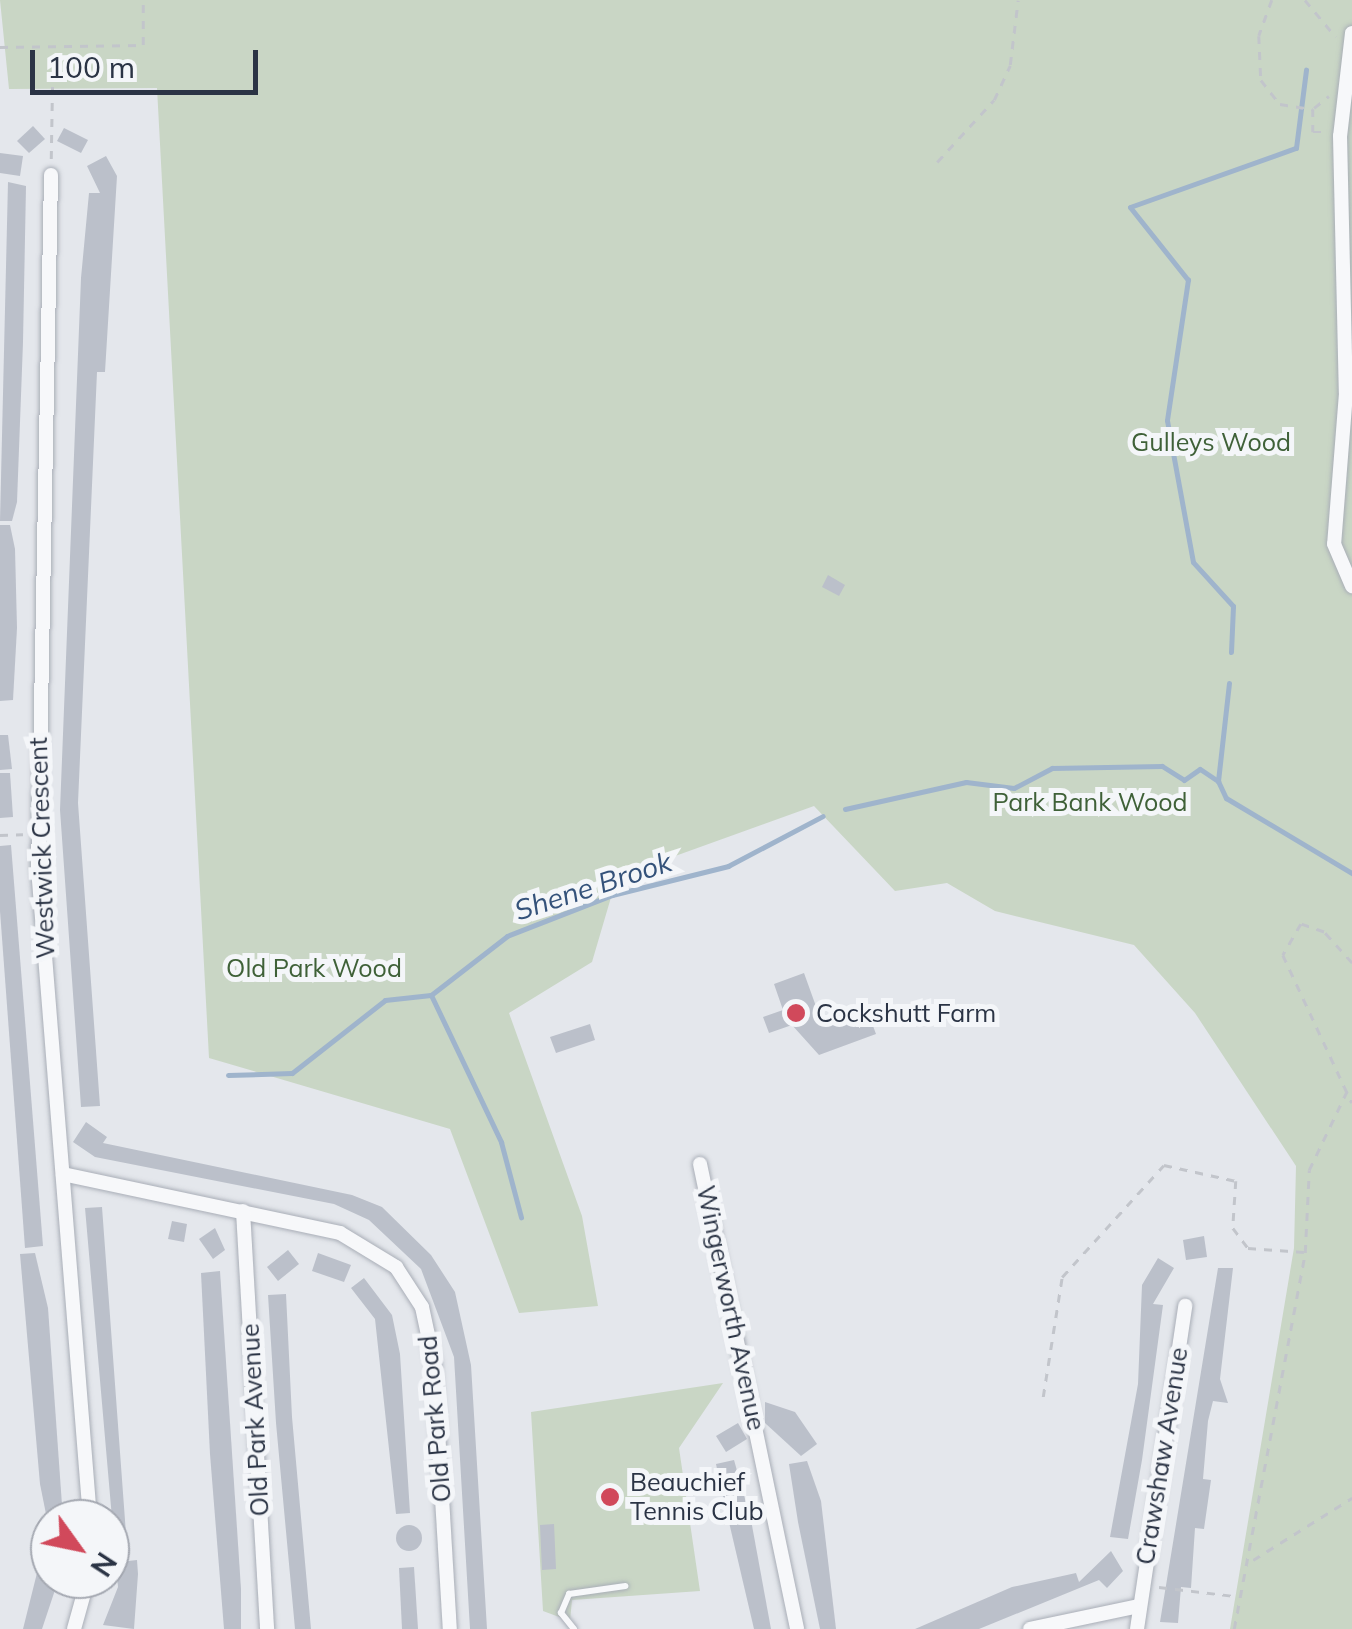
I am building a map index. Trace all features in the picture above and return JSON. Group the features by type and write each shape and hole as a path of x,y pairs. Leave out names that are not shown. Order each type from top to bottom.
{"street":[{"path":"1352,33 1340,133 1346,393 1334,544 1352,586"},
{"name":"Westwick Crescent","path":"50,175 37,833 88,1499"},
{"name":"Wingerworth Avenue","path":"700,1164 797,1629"},
{"name":"Old Park Road","path":"63,1174 243,1211 362,1242 396,1267 422,1307 434,1363 450,1629"},
{"name":"Old Park Avenue","path":"243,1211 267,1629"},
{"name":"Crawshaw Avenue","path":"1137,1629 1185,1306"},
{"path":"74,1629 82,1599"},
{"path":"1030,1629 1139,1606"}],"lane":[{"path":"574,1629 561,1613 570,1594 625,1586"}],"path":[{"path":"0,47 143,45 144,0"},
{"path":"938,162 994,100 1010,64 1018,0"},
{"path":"1272,0 1259,36 1260,80 1280,104 1313,109 1329,96"},
{"path":"1305,0 1349,53"},
{"path":"50,175 53,48"},
{"path":"1313,109 1314,132 1340,133"},
{"path":"0,835 37,833"},
{"path":"1352,963 1324,932 1301,924 1283,954 1352,1103"},
{"path":"1234,1629 1236,1596 1251,1561 1305,1252 1310,1170 1348,1089"},
{"path":"1042,1397 1062,1277 1164,1165 1236,1181 1233,1228 1248,1248 1305,1252"},
{"path":"1251,1561 1352,1498"},
{"path":"1142,1586 1236,1596"}],"green space":[{"path":"0,0 1352,0 1352,1629 1230,1629 1294,1248 1296,1166 1195,1013 1134,945 995,911 947,883 895,891 814,806 617,877 592,962 509,1013 582,1216 598,1306 519,1313 450,1129 209,1058 157,88 9,89"},
{"name":"Beauchief Tennis Club","path":"723,1383 679,1448 700,1591 572,1600 570,1621 543,1611 531,1412"}],"building":[{"path":"33,126 45,139 29,153 17,141"},
{"path":"64,128 88,140 81,153 57,141"},
{"path":"0,153 23,156 20,176 0,173"},
{"path":"106,156 117,176 105,372 97,372 78,803 100,1106 81,1107 60,810 81,278 89,193 100,193 87,166"},
{"path":"8,182 26,186 23,342 17,502 12,521 0,521"},
{"path":"0,525 10,525 15,549 17,628 13,700 0,701"},
{"path":"828,575 845,585 839,596 822,587"},
{"path":"0,735 8,735 12,769 0,770"},
{"path":"0,773 10,773 13,817 0,818"},
{"path":"11,845 43,1246 25,1248 0,911 0,846"},
{"name":"Cockshutt Farm","path":"804,973 822,1023 866,1007 876,1034 819,1055 792,1025 769,1033 763,1017 783,1010 774,984"},
{"path":"590,1024 595,1040 556,1053 550,1037"},
{"path":"86,1122 107,1137 103,1143 352,1195 382,1207 431,1255 455,1292 471,1365 487,1629 470,1629 454,1357 421,1269 369,1220 334,1204 95,1157 73,1142"},
{"path":"102,1207 123,1499 110,1499 85,1208"},
{"path":"172,1221 187,1224 184,1242 168,1239"},
{"path":"215,1228 225,1250 213,1259 199,1239"},
{"path":"1204,1236 1207,1257 1186,1260 1183,1240"},
{"path":"288,1250 299,1264 278,1281 267,1267"},
{"path":"35,1253 48,1308 62,1499 43,1499 40,1484 20,1254"},
{"path":"318,1253 351,1265 344,1282 312,1271"},
{"path":"1158,1258 1174,1268 1153,1304 1163,1305 1142,1460 1128,1539 1110,1537 1138,1384 1142,1285"},
{"path":"1218,1268 1233,1268 1220,1379 1228,1403 1213,1401 1208,1421 1203,1479 1211,1480 1204,1529 1195,1528 1191,1588 1181,1587 1178,1623 1160,1622"},
{"path":"220,1271 241,1629 224,1629 210,1454 201,1273"},
{"path":"364,1278 392,1315 400,1354 410,1513 396,1514 375,1319 351,1288"},
{"path":"286,1294 292,1417 311,1629 295,1629 276,1423 268,1295"},
{"path":"765,1402 795,1412 817,1444 801,1456 765,1423"},
{"path":"738,1423 747,1439 726,1452 716,1436"},
{"path":"734,1460 751,1520 771,1629 754,1629 721,1488 716,1464"},
{"path":"807,1461 821,1501 836,1629 820,1629 798,1522 789,1464"},
{"path":"554,1524 556,1569 542,1570 540,1525"},
{"path":"409,1525 418,1529 422,1538 418,1547 409,1551 400,1547 396,1538 400,1529"},
{"path":"1111,1551 1123,1571 1107,1588 1099,1580 979,1629 915,1629 1012,1587 1076,1573 1079,1582"},
{"path":"137,1560 134,1629 103,1625 113,1599 130,1599 130,1561"},
{"path":"414,1567 418,1629 402,1629 399,1568"},
{"path":"30,1599 52,1599 42,1629 23,1629"}],"waterway":[{"name":"Shene Brook","path":"1231,652 1233,606 1193,562 1167,420 1188,280 1130,207 1296,148 1306,70"},
{"name":"Shene Brook","path":"1229,683 1218,781 1226,798 1352,873"},
{"name":"Shene Brook","path":"845,809 966,782 1014,788 1052,768 1162,766 1184,780 1200,769 1218,781"},
{"name":"Shene Brook","path":"228,1075 292,1073 385,1000 431,995 507,936 612,895 728,866 823,816"},
{"path":"431,995 501,1142 521,1217"}],"place":[{"name":"Cockshutt Farm","path":"796,1013"},
{"name":"Beauchief Tennis Club","path":"610,1497"}],"park label":[{"name":"Gulleys Wood","path":"1211,442"},
{"name":"Park Bank Wood","path":"1090,802"},
{"name":"Old Park Wood","path":"314,968"}]}
